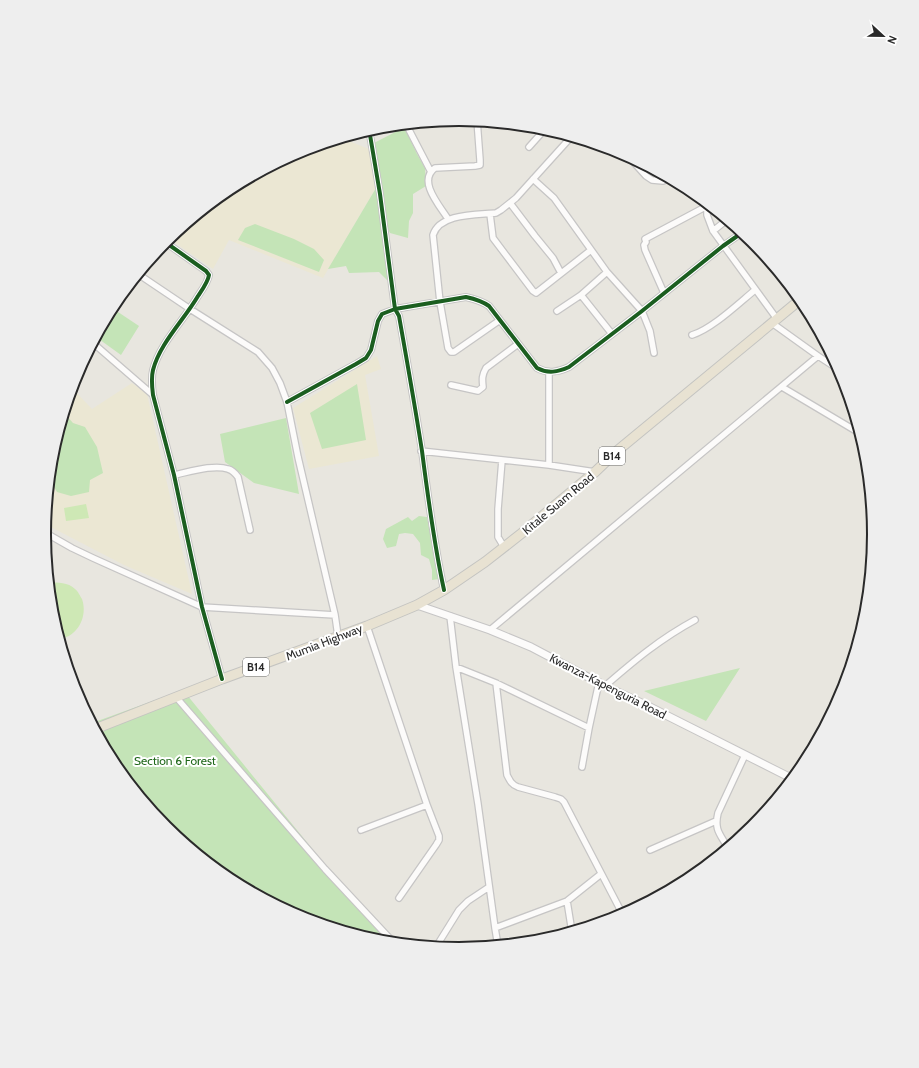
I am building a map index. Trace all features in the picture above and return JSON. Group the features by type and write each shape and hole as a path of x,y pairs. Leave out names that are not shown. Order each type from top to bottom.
{"highway":[{"name":"Kitale Suam Road","path":"417,605 444,590 504,547 595,472 617,451 796,303"},
{"name":"Mumia Highway","path":"100,727 222,679 367,626 417,605"}],"street":[{"path":"448,219 430,191 428,182 431,172 435,168 480,165 477,126"},
{"path":"408,129 431,172"},
{"path":"529,147 541,133"},
{"path":"370,135 380,194 395,309 399,316 422,451 430,518 444,590"},
{"path":"500,320 454,352 451,352 448,348 440,302 433,235 436,227 448,219 496,213 502,210 568,140"},
{"path":"638,167 652,180 665,180"},
{"path":"533,179 554,198 607,272 642,311 650,331 654,353"},
{"path":"510,203 554,258 561,273"},
{"path":"664,293 645,250 645,239 703,206"},
{"path":"707,209 707,215 713,231 755,290 774,321 831,365"},
{"path":"490,214 493,238 536,293 591,250"},
{"path":"713,231 724,223"},
{"path":"287,402 366,358 371,350 378,321 382,314 395,309 466,297 473,298 489,306 537,368 544,372 564,369 569,367 642,311 738,236"},
{"path":"170,246 206,271 209,275 190,309 169,337 153,370 152,382 153,395 174,475 202,607 222,679"},
{"path":"557,312 581,295 607,272"},
{"path":"142,277 258,352 272,368 280,383 287,402 299,464 335,615 338,636"},
{"path":"692,335 710,326 755,290"},
{"path":"581,295 612,334"},
{"path":"451,384 478,391 483,387 482,378 486,368 518,344"},
{"path":"96,347 153,395"},
{"path":"490,630 818,356"},
{"path":"549,372 549,465"},
{"path":"782,387 854,430"},
{"path":"422,451 549,465 595,472"},
{"path":"502,460 498,509 498,537 504,547"},
{"path":"174,475 208,468 228,469 234,472 238,477 250,530"},
{"path":"51,536 93,558 202,607 335,615"},
{"name":"Kwanza-Kapenguria Road","path":"417,605 490,630 531,647 788,777"},
{"path":"450,616 456,667 478,804 497,941"},
{"path":"582,767 589,728 602,684 652,646 676,630 695,620"},
{"path":"367,626 427,805 437,830 439,840 399,898"},
{"path":"456,667 496,683 589,728"},
{"path":"496,683 507,775 510,781 513,785 518,787 555,797 564,802 620,909"},
{"path":"176,697 325,869 388,936"},
{"path":"725,844 717,830 716,821 718,813 745,755"},
{"path":"361,830 427,805"},
{"path":"650,850 716,821"},
{"path":"495,928 567,901 601,874"},
{"path":"439,942 459,910 468,901 489,887"},
{"path":"567,901 571,927"}],"shaded area":[{"path":"348,141 369,149 376,188 323,278 229,240 213,269 174,242 211,210 255,180 328,147"},
{"path":"377,356 381,369 365,375 379,456 309,469 293,408"},
{"path":"132,383 147,394 192,594 124,565 51,527 54,481 59,454 65,428 77,393 92,409"}],"green space":[{"path":"406,129 425,168 426,186 413,194 413,213 409,221 408,238 390,233 387,227 374,143 399,130"},
{"path":"376,188 389,282 379,272 349,273 346,266 328,269"},
{"path":"255,224 294,239 314,249 324,260 319,272 238,240 245,228"},
{"path":"117,312 139,326 121,355 100,340"},
{"path":"357,384 366,440 322,449 310,413"},
{"path":"68,418 73,423 85,427 97,447 103,473 90,480 89,492 71,496 57,492 54,486 54,481"},
{"path":"286,418 299,494 254,483 225,462 220,434"},
{"path":"86,504 89,518 66,521 64,508"},
{"path":"419,516 427,517 439,579 432,580 432,570 429,559 421,555 420,543 413,534 399,534 396,546 387,548 383,539 386,529 408,517 412,521"},
{"path":"54,582 69,585 76,590 82,599 84,606 84,612 80,625 64,637 59,614"},
{"path":"740,668 706,721 644,691"},
{"name":"Section 6 Forest","path":"183,690 383,935 354,929 303,911 255,888 211,858 171,823 135,783 97,721"}],"cycle path":[{"path":"370,135 380,194 395,309 399,316 408,367 422,451 434,538 444,590"},
{"path":"287,402 366,358 371,350 378,321 382,314 395,309 466,297 478,300 489,306 537,368 549,372 565,369 738,236"},
{"path":"170,246 206,271 209,275 203,289 161,350 153,370 152,382 153,395 174,475 202,607 222,679"}]}
